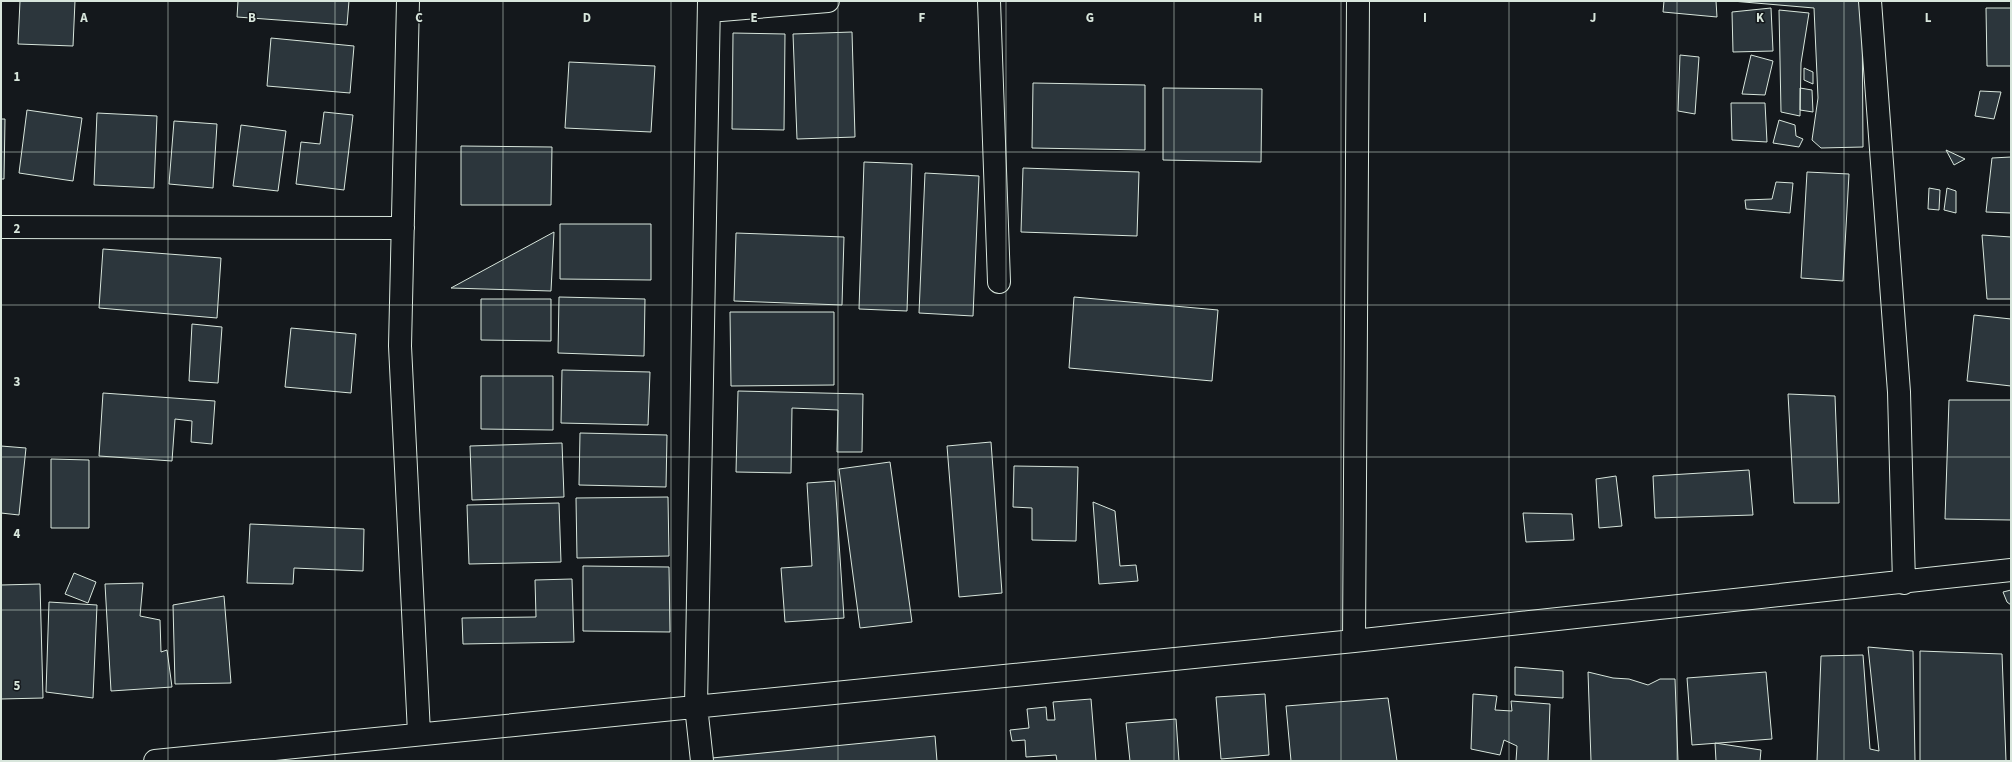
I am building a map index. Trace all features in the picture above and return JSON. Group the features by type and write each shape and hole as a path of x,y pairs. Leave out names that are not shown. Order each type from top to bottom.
{"street":[{"path":"408,1 400,346 419,733"},
{"path":"702,761 696,706 709,6 828,1"},
{"path":"990,1 999,282"},
{"path":"1354,641 1358,1"},
{"path":"1870,1 1899,392 1904,583"},
{"path":"1,228 403,228"},
{"path":"155,761 419,733 1354,641 1904,583 2011,570"}],"building":[{"path":"20,1 75,1 73,46 18,44"},
{"path":"238,1 349,1 347,25 237,17"},
{"path":"1664,1 1716,1 1717,17 1663,12"},
{"path":"1732,1 1862,1 1863,147 1821,148 1812,140 1818,98 1814,8"},
{"path":"1771,8 1773,51 1733,52 1732,12"},
{"path":"1986,8 2011,8 2011,66 1987,66"},
{"path":"1779,10 1809,13 1801,63 1800,116 1781,112"},
{"path":"852,32 855,137 797,139 793,34"},
{"path":"733,33 785,34 784,130 732,129"},
{"path":"271,38 354,46 350,93 267,86"},
{"path":"1680,55 1699,57 1695,114 1678,111"},
{"path":"1751,55 1773,61 1765,95 1742,94"},
{"path":"569,62 655,66 651,132 565,128"},
{"path":"1804,68 1813,72 1813,84 1804,80"},
{"path":"1033,83 1145,85 1145,150 1032,148"},
{"path":"1163,88 1262,89 1261,162 1163,160"},
{"path":"1800,88 1812,90 1813,112 1800,110"},
{"path":"1980,91 2001,92 1994,119 1975,116"},
{"path":"1731,103 1765,103 1767,142 1732,140"},
{"path":"27,110 82,118 73,181 19,173"},
{"path":"324,112 353,115 344,190 296,184 301,142 320,144"},
{"path":"97,113 157,116 154,188 94,185"},
{"path":"1,119 5,119 4,179 1,179"},
{"path":"1779,120 1795,125 1796,136 1803,139 1799,147 1773,143"},
{"path":"174,121 217,124 213,188 169,184"},
{"path":"241,125 286,131 278,191 233,186"},
{"path":"461,146 552,147 551,205 461,205"},
{"path":"1946,150 1965,159 1954,165"},
{"path":"2011,157 2011,213 1986,212 1992,158"},
{"path":"864,162 912,164 907,311 859,309"},
{"path":"1023,168 1139,172 1137,236 1021,232"},
{"path":"1807,172 1849,174 1843,281 1801,278"},
{"path":"925,173 979,176 973,316 919,313"},
{"path":"1776,182 1793,183 1790,213 1746,209 1745,200 1772,199"},
{"path":"1929,188 1940,190 1939,210 1928,209"},
{"path":"1947,188 1956,191 1956,213 1944,210"},
{"path":"560,224 651,224 651,280 560,279"},
{"path":"554,232 551,291 451,288"},
{"path":"736,233 844,237 842,305 734,301"},
{"path":"1982,235 2011,237 2011,299 1987,299"},
{"path":"103,249 221,258 217,318 99,308"},
{"path":"559,297 645,299 644,356 558,353"},
{"path":"1074,297 1218,310 1212,381 1069,368"},
{"path":"481,299 551,299 551,341 481,340"},
{"path":"730,312 834,312 834,385 731,386"},
{"path":"1974,315 2011,319 2011,386 1967,381"},
{"path":"192,324 222,327 218,383 189,381"},
{"path":"291,328 356,334 351,393 285,387"},
{"path":"562,370 650,372 648,425 561,423"},
{"path":"481,376 553,376 553,430 481,429"},
{"path":"738,391 863,394 862,452 837,452 838,410 792,408 791,473 736,472"},
{"path":"103,393 215,401 212,444 191,442 192,421 175,419 172,461 99,456"},
{"path":"1788,394 1835,396 1839,503 1794,503"},
{"path":"1949,400 2011,400 2011,520 1945,519"},
{"path":"580,433 667,435 666,487 579,485"},
{"path":"991,442 1002,593 959,597 947,446"},
{"path":"562,443 564,497 472,500 470,446"},
{"path":"1,446 26,448 19,515 1,513"},
{"path":"51,459 89,460 89,528 51,528"},
{"path":"890,462 912,622 860,628 839,469"},
{"path":"1014,466 1078,467 1076,541 1032,540 1032,508 1013,507"},
{"path":"1749,470 1753,515 1655,518 1653,476"},
{"path":"1616,476 1622,526 1599,528 1596,479"},
{"path":"835,481 844,618 785,622 781,568 812,566 807,483"},
{"path":"668,497 669,556 577,558 576,498"},
{"path":"1093,502 1115,511 1120,566 1136,565 1138,581 1099,584"},
{"path":"559,503 561,562 469,564 467,505"},
{"path":"1523,513 1572,514 1574,540 1526,542"},
{"path":"250,524 364,529 363,571 294,568 293,584 247,583"},
{"path":"583,566 669,567 670,632 583,631"},
{"path":"74,573 96,582 88,603 65,594"},
{"path":"572,579 574,642 463,644 462,618 536,617 535,580"},
{"path":"143,583 140,616 160,620 161,652 167,650 172,687 111,691 105,584"},
{"path":"40,584 43,698 1,699 1,585"},
{"path":"2011,590 2011,605 2007,602 2003,592"},
{"path":"224,596 231,683 175,684 173,605"},
{"path":"49,602 97,605 93,698 46,692"},
{"path":"1868,647 1913,651 1915,761 1817,761 1821,656 1863,655 1870,749 1879,751"},
{"path":"1920,651 2002,654 2006,761 1920,761"},
{"path":"1515,667 1563,671 1563,698 1515,695"},
{"path":"1588,672 1613,678 1629,679 1648,685 1660,679 1675,679 1678,761 1591,761"},
{"path":"1766,672 1772,739 1692,745 1687,678"},
{"path":"1265,694 1269,755 1221,759 1216,697"},
{"path":"1473,694 1497,696 1495,710 1512,711 1511,701 1550,704 1548,761 1516,761 1517,746 1504,740 1500,755 1471,749"},
{"path":"1388,698 1397,761 1291,761 1286,706"},
{"path":"1091,699 1096,761 1057,761 1056,755 1026,757 1025,740 1012,741 1010,730 1029,728 1027,709 1046,707 1047,720 1055,720 1053,702"},
{"path":"1176,719 1179,761 1130,761 1126,723"},
{"path":"935,736 937,761 713,761 712,758"},
{"path":"1715,743 1761,750 1760,761 1716,761"}]}
